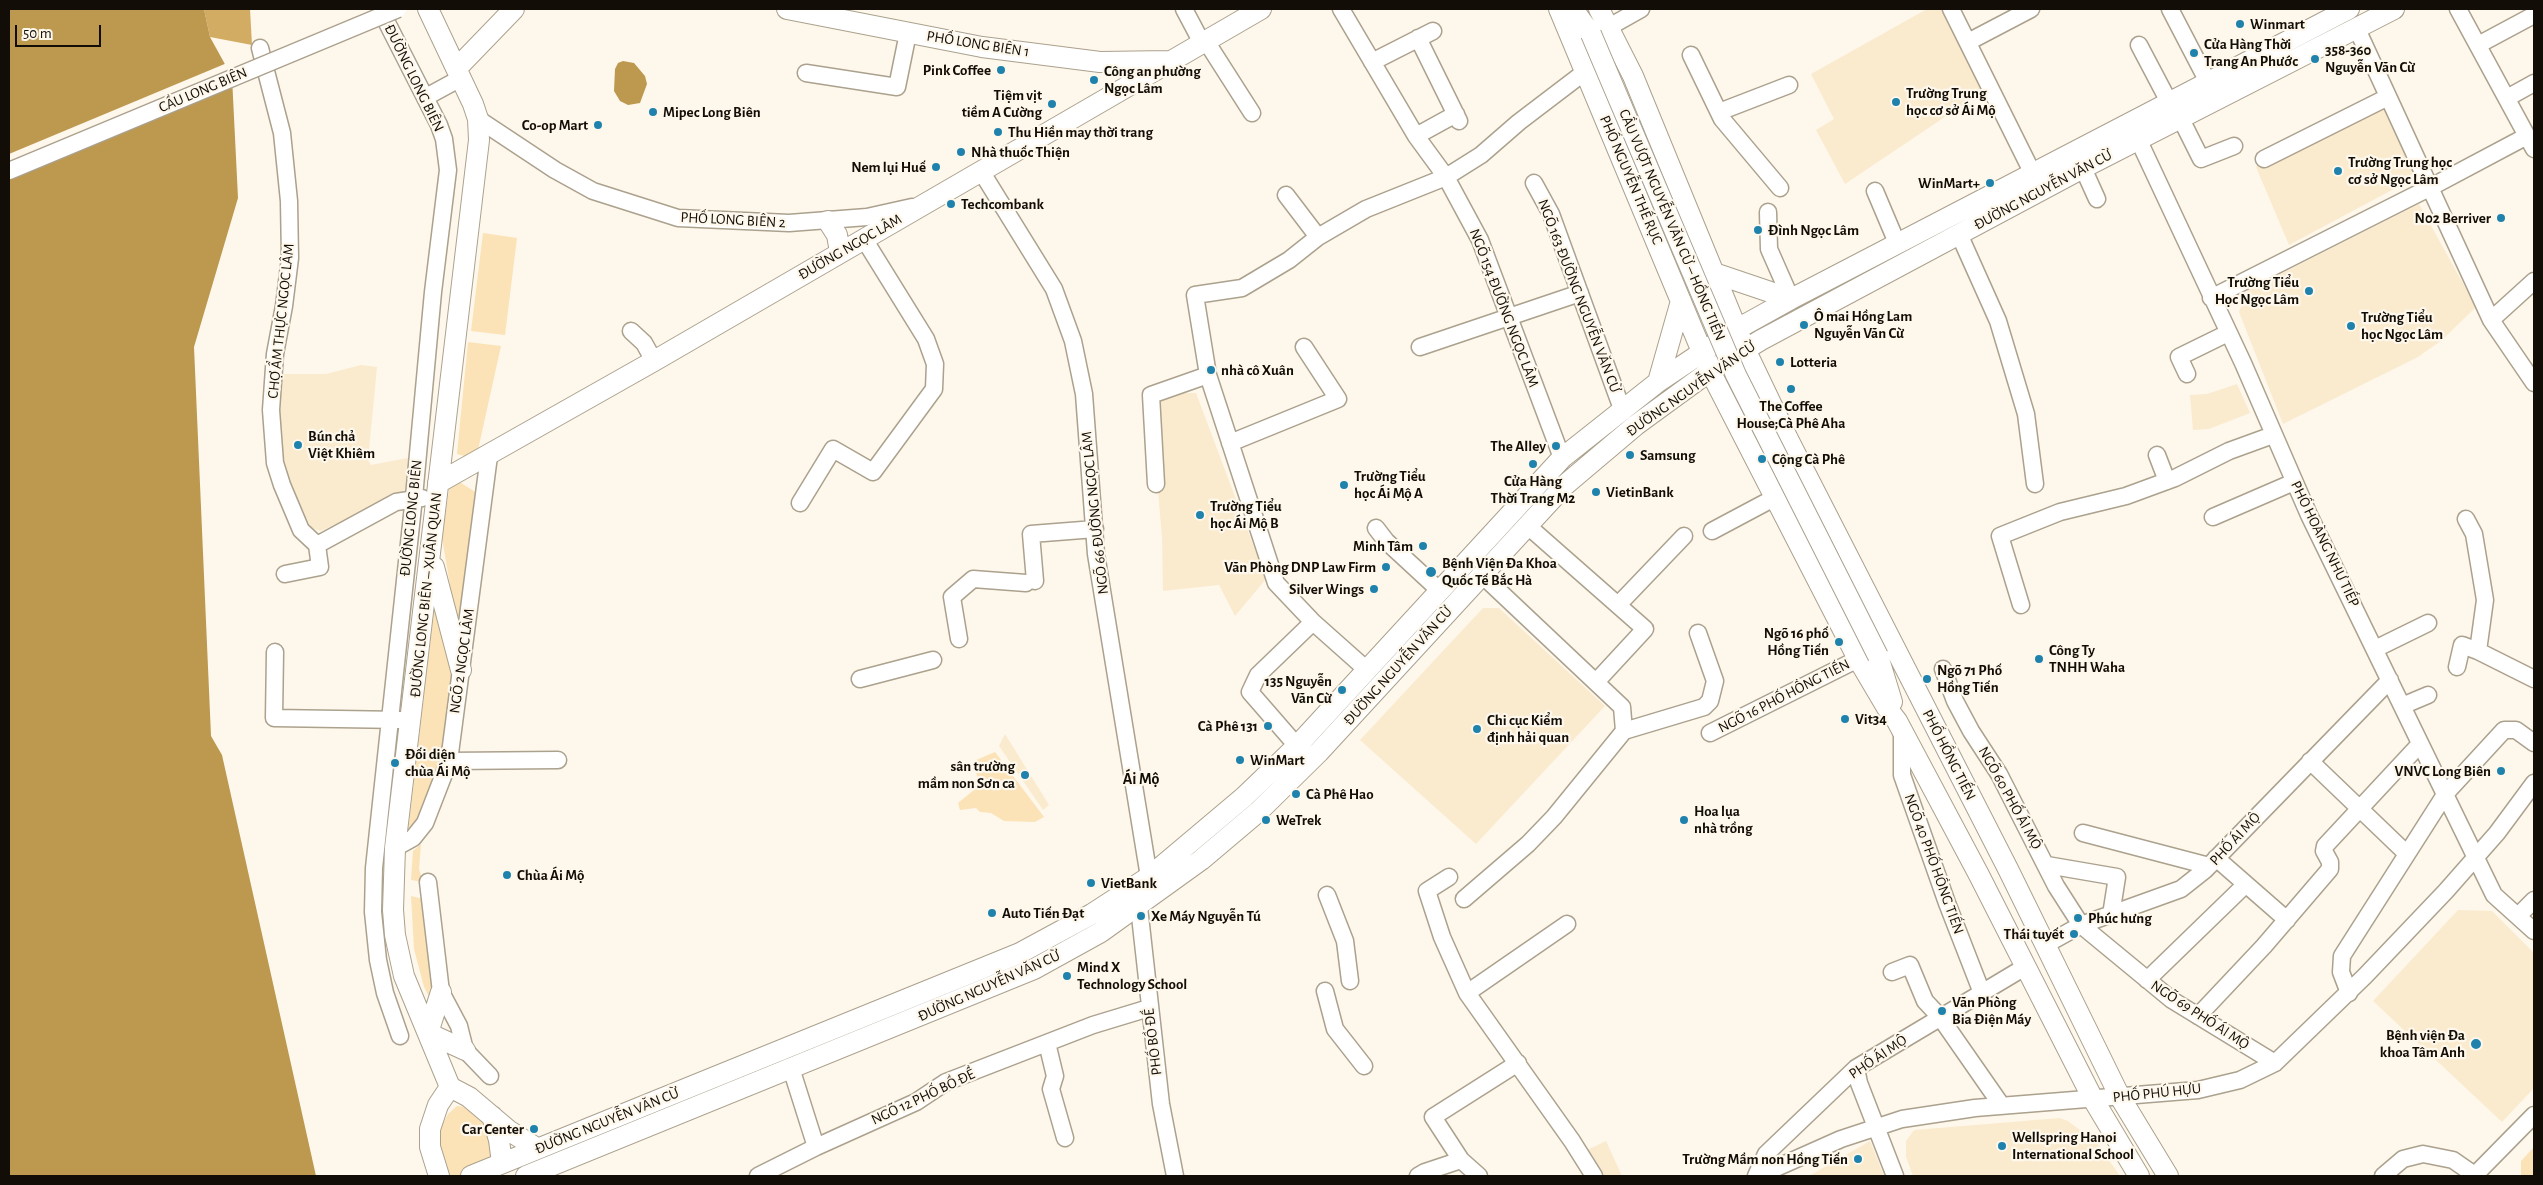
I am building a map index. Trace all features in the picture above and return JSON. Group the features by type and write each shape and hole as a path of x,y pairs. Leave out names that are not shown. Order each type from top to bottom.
{"main road":[{"name":"ĐƯỜNG LONG BIÊN – XUÂN QUAN","path":"428,9 459,73 478,119 478,161 395,848 384,868 399,958 404,976 450,1087"},
{"path":"459,73 514,9"},
{"name":"PHỐ LONG BIÊN 1","path":"787,9 982,47 1100,62 1171,60"},
{"name":"ĐƯỜNG NGỌC LÂM","path":"438,490 489,456 1261,9"},
{"name":"PHỐ NGUYỄN THẾ RỤC","path":"1559,9 1702,352"},
{"path":"1573,9 1591,34"},
{"path":"1584,9 1591,34"},
{"path":"1600,9 1632,76 1738,329"},
{"name":"ĐƯỜNG NGUYỄN VĂN CỪ","path":"476,1176 502,1163 1020,953 1092,914 1149,877 1244,797 1297,746 1562,458 1658,382 1738,329 1896,242 2349,9"},
{"name":"ĐƯỜNG NGUYỄN VĂN CỪ","path":"526,1176 552,1170 791,1068 1034,969 1101,932 1139,907 1201,860 1259,811 1319,752 1565,485 1628,430 1710,371 1745,349 2083,168 2394,9"},
{"name":"CẦU VƯỢT NGUYỄN VĂN CỪ – HỒNG TIẾN","path":"1591,34 1736,375 1878,656"},
{"path":"1100,62 1111,77 1115,93"},
{"path":"828,221 837,235 840,252"},
{"path":"1714,273 1791,299"},
{"path":"1658,382 1681,301"},
{"name":"PHỐ HỒNG TIẾN","path":"1738,329 1745,349 1788,439 1925,707 2120,1097 2168,1176"},
{"name":"PHỐ HỒNG TIẾN","path":"1702,352 1774,498 1858,659 1900,726 1980,875 2093,1099 2139,1176"},
{"path":"430,556 461,670"},
{"path":"1878,656 1925,707"},
{"path":"1878,656 1900,726"},
{"path":"1244,797 1259,811"},
{"path":"441,992 428,1033 466,1050"},
{"path":"439,1176 431,1155 429,1138 435,1113 450,1087 469,1097 515,1135 538,1149"},
{"path":"492,1116 499,1140 502,1163"}],"street":[{"name":"CẦU LONG BIÊN","path":"9,171 398,9"},
{"path":"1184,9 1252,114"},
{"name":"NGÕ 154 ĐƯỜNG NGỌC LÂM","path":"1341,9 1416,136 1446,177 1480,240 1562,458"},
{"path":"1610,27 1641,9"},
{"path":"1951,9 2032,172"},
{"path":"1968,42 2031,9"},
{"path":"2170,9 2208,82"},
{"path":"2211,298 2530,135 2506,98 2458,9"},
{"name":"CẦU LONG BIÊN","path":"9,160 378,10"},
{"name":"ĐƯỜNG LONG BIÊN","path":"378,10 426,97 444,139 448,170 434,282 391,720 384,868 373,912 378,960 385,993 400,1036"},
{"path":"2478,44 2534,15"},
{"path":"2357,28 2491,320 2534,383"},
{"path":"806,74 897,87 908,33"},
{"path":"1372,62 1426,34 1457,118 1416,136"},
{"path":"2138,45 2169,102"},
{"name":"CHỢ ẨM THỰC NGỌC LÂM","path":"260,48 282,133 290,226 288,285 272,379 272,439 276,463 291,511 301,530 317,545"},
{"path":"1691,55 1722,119 1780,188"},
{"path":"1367,670 1313,622 1276,584 1208,375 1195,295 1242,288 1289,260 1318,237 1366,209 1446,177 1481,155 1518,122 1586,71"},
{"path":"426,97 459,73"},
{"path":"2506,98 2534,83"},
{"path":"1718,112 1789,86"},
{"path":"2264,159 2388,97"},
{"name":"PHỐ LONG BIÊN 2","path":"478,119 555,170 593,191 644,209 678,218 754,223 828,221 866,217 922,205"},
{"path":"2181,119 2201,159 2234,146"},
{"name":"PHỐ HOÀNG NHƯ TIẾP","path":"2139,141 2228,333 2294,482 2494,895 2534,931"},
{"path":"2083,168 2097,200"},
{"name":"NGÕ 66 ĐƯỜNG NGỌC LÂM","path":"981,171 1054,289 1073,341 1084,394 1096,554 1149,877"},
{"name":"NGÕ 163 ĐƯỜNG NGUYỄN VĂN CỪ","path":"1534,183 1550,214 1622,409"},
{"path":"1875,191 1896,242"},
{"path":"1286,196 1318,237"},
{"path":"1768,212 1771,255 1791,299"},
{"path":"1959,234 1998,321 2026,414 2035,484"},
{"path":"800,503 833,450 873,472 934,388 935,364 926,339 864,239"},
{"path":"2491,320 2534,281"},
{"path":"1420,347 1580,293"},
{"path":"631,331 644,343 654,361"},
{"path":"2187,374 2179,357 2228,333"},
{"path":"1230,443 1338,399 1304,347"},
{"path":"1156,484 1151,395 1208,375"},
{"path":"2021,605 2000,536 2060,512 2126,496 2167,481 2212,462 2229,451 2274,435"},
{"path":"2157,455 2167,481"},
{"name":"NGÕ 2 NGỌC LÂM","path":"395,848 412,838 425,823 449,761 489,456"},
{"path":"2213,517 2294,482"},
{"path":"285,574 320,567 317,545 396,502 438,490"},
{"path":"1712,531 1774,498"},
{"path":"2466,519 2474,534 2485,600 2478,651"},
{"path":"1528,527 1645,629 1596,682"},
{"path":"1376,528 1386,541 1439,590"},
{"path":"959,640 952,597 973,580 1030,582 1031,534 1095,529"},
{"path":"1618,605 1684,536"},
{"path":"1482,575 1622,707 1624,731"},
{"path":"1297,746 1250,692 1258,675 1313,622"},
{"path":"2375,649 2428,622"},
{"path":"1464,899 1528,844 1554,817 1624,731 1704,707 1710,701 1715,681 1698,633"},
{"path":"2457,667 2462,645 2534,679"},
{"path":"275,652 274,718 411,720"},
{"name":"NGÕ 16 PHỐ HỒNG TIẾN","path":"1710,732 1745,717 1858,659"},
{"path":"860,679 933,660"},
{"name":"NGÕ 60 PHỐ ÁI MỘ","path":"1943,669 1955,701 1971,731 1999,774 2047,865 2056,886 2081,925"},
{"name":"PHỐ ÁI MỘ","path":"2045,945 2081,925 2181,889 2213,862 2310,760 2390,680"},
{"path":"2402,706 2428,695"},
{"name":"NGÕ 40 PHỐ HỒNG TIẾN","path":"1900,726 1902,775 1947,903 1982,993"},
{"path":"2348,993 2341,972 2342,956 2446,793 2504,730 2516,730 2534,743"},
{"path":"2198,1016 2287,920 2330,869 2324,848 2358,808 2420,744"},
{"path":"449,761 558,760"},
{"path":"2310,760 2407,854"},
{"name":"PHỐ PHÚ HỰU","path":"1757,1176 1813,1150 1876,1126 1902,1119 2002,1106 2198,1090 2240,1080 2275,1063 2348,993 2477,858 2534,783"},
{"path":"2083,832 2213,862 2246,884 2287,920"},
{"path":"2047,865 2117,877 2111,914"},
{"path":"1449,877 1427,891 1442,937 1467,993 1518,1063 1594,1176"},
{"path":"428,882 441,992 459,1026 466,1050 490,1076"},
{"path":"2147,980 2246,884"},
{"path":"1327,895 1345,941 1350,981"},
{"path":"2518,916 2534,900"},
{"name":"PHỐ BỒ ĐỀ","path":"1139,907 1161,1104 1175,1176"},
{"path":"1467,993 1567,924"},
{"name":"NGÕ 69 PHỐ ÁI MỘ","path":"2081,925 2147,980 2198,1016 2275,1063"},
{"path":"1892,972 1910,965 1926,1001 1940,1017 2002,1106"},
{"name":"PHỐ ÁI MỘ","path":"1757,1176 1766,1154 1856,1068 2025,966"},
{"path":"1326,991 1335,1029 1364,1066"},
{"name":"NGÕ 12 PHỐ BỒ ĐỀ","path":"758,1176 816,1147 916,1102 946,1082 1093,1025 1149,1008"},
{"path":"1046,1043 1055,1076 1051,1089 1064,1138"},
{"path":"1479,1176 1461,1160 1433,1116 1518,1063"},
{"path":"791,1068 816,1147"},
{"path":"1856,1068 1859,1083 1895,1176"},
{"path":"2383,1176 2403,1159 2423,1154 2453,1160 2475,1176 2534,1115"},
{"path":"1418,1176 1424,1172 1461,1160"}],"shaded area":[{"path":"9,9 204,9 210,37 232,77 238,198 194,347 211,736 222,755 316,1176 9,1176"},
{"path":"204,9 250,9 252,45 210,37"},
{"name":"Trường Trung học cơ sở Ái Mộ","path":"1927,9 1952,9 1994,84 1845,184 1816,130 1834,119 1811,74"},
{"path":"623,61 634,63 645,76 647,84 640,103 628,105 620,101 614,91 615,69 618,63"},
{"name":"Trường Trung học cơ sở Ngọc Lâm","path":"2380,102 2420,175 2289,245 2256,167"},
{"name":"Trường Tiểu học Ngọc Lâm","path":"2419,204 2476,307 2442,340 2418,357 2283,424 2239,312 2247,291"},
{"path":"483,233 517,238 505,335 471,331"},
{"path":"468,342 501,346 478,450 468,457 457,454"},
{"path":"361,365 377,367 368,460 371,465 413,457 408,491 321,531 311,528 280,460 278,415 280,374 326,374"},
{"path":"2237,384 2250,413 2209,429 2193,430 2190,395 2207,394"},
{"name":"Trường Tiểu học Ái Mộ B","path":"1155,393 1196,393 1266,579 1235,616 1219,585 1163,591 1162,537 1154,446"},
{"path":"450,483 461,483 477,493 459,638 442,538"},
{"path":"435,602 455,682 443,757 417,822 408,832"},
{"name":"Chi cục Kiểm định hải quan","path":"1483,608 1499,608 1605,706 1476,844 1360,740"},
{"name":"sân trường mầm non Sơn ca","path":"1005,734 1049,805 1043,810 999,746"},
{"path":"995,752 1044,817 1035,822 1004,821 991,813 980,812 976,808 960,810 958,803 979,786 974,761"},
{"path":"421,844 419,869 423,882 411,880 413,851"},
{"path":"411,896 423,899 435,988 431,1001 424,987 414,949"},
{"name":"Bệnh viện Đa khoa Tâm Anh","path":"2458,910 2492,911 2534,953 2534,1088 2502,1122 2373,1001"},
{"path":"457,1106 468,1107 479,1115 488,1131 492,1158 462,1176 447,1176 439,1149 440,1129 448,1114"},
{"name":"Wellspring Hanoi International School","path":"2060,1118 2068,1121 2097,1143 2120,1176 1913,1176 1906,1157 1906,1141 1914,1130"},
{"path":"1606,1141 1622,1176 1597,1176 1583,1152"},
{"name":"Trường Mầm non Hồng Tiến","path":"1870,1141 1884,1176 1809,1176"},
{"path":"2534,1147 2534,1176 2521,1176 2521,1161"}],"pier":[{"path":"227,63 234,75 9,177 9,154"}],"railway":[{"path":"9,166 385,9"}],"place":[{"name":"Winmart","path":"2240,24"},
{"name":"Cửa Hàng Thời Trang An Phước","path":"2194,53"},
{"name":"358-360 Nguyễn Văn Cừ","path":"2315,59"},
{"name":"Pink Coffee","path":"1001,70"},
{"name":"Công an phường Ngọc Lâm","path":"1094,80"},
{"name":"Trường Trung học cơ sở Ái Mộ","path":"1896,102"},
{"name":"Tiệm vịt tiềm A Cường","path":"1052,104"},
{"name":"Mipec Long Biên","path":"653,112"},
{"name":"Co-op Mart","path":"598,125"},
{"name":"Thu Hiền may thời trang","path":"998,132"},
{"name":"Nhà thuốc Thiện","path":"961,152"},
{"name":"Nem lụi Huế","path":"936,167"},
{"name":"Trường Trung học cơ sở Ngọc Lâm","path":"2338,171"},
{"name":"WinMart+","path":"1990,183"},
{"name":"Techcombank","path":"951,204"},
{"name":"N02 Berriver","path":"2501,218"},
{"name":"Đình Ngọc Lâm","path":"1758,230"},
{"name":"Trường Tiểu Học Ngọc Lâm","path":"2309,291"},
{"name":"Ô mai Hồng Lam Nguyễn Văn Cừ","path":"1804,325"},
{"name":"Trường Tiểu học Ngọc Lâm","path":"2351,326"},
{"name":"Lotteria","path":"1780,362"},
{"name":"nhà cô Xuân","path":"1211,370"},
{"name":"The Coffee House;Cà Phê Aha","path":"1791,389"},
{"name":"Bún chả Việt Khiêm","path":"298,445"},
{"name":"The Alley","path":"1556,446"},
{"name":"Samsung","path":"1630,455"},
{"name":"Cộng Cà Phê","path":"1762,459"},
{"name":"Cửa Hàng Thời Trang M2","path":"1533,464"},
{"name":"Trường Tiểu học Ái Mộ A","path":"1344,485"},
{"name":"VietinBank","path":"1596,492"},
{"name":"Trường Tiểu học Ái Mộ B","path":"1200,515"},
{"name":"Minh Tâm","path":"1423,546"},
{"name":"Văn Phòng DNP Law Firm","path":"1386,567"},
{"name":"Bệnh Viện Đa Khoa Quốc Tế Bắc Hà","path":"1431,572"},
{"name":"Silver Wings","path":"1374,589"},
{"name":"Ngõ 16 phố Hồng Tiến","path":"1839,642"},
{"name":"Công Ty TNHH Waha","path":"2039,659"},
{"name":"Ngõ 71 Phố Hồng Tiến","path":"1927,679"},
{"name":"135 Nguyễn Văn Cừ","path":"1342,690"},
{"name":"Vit34","path":"1845,719"},
{"name":"Cà Phê 131","path":"1268,726"},
{"name":"Chi cục Kiểm định hải quan","path":"1477,729"},
{"name":"WinMart","path":"1240,760"},
{"name":"Đối diện chùa Ái Mộ","path":"395,763"},
{"name":"VNVC Long Biên","path":"2501,771"},
{"name":"sân trường mầm non Sơn ca","path":"1025,775"},
{"name":"Cà Phê Hao","path":"1296,794"},
{"name":"WeTrek","path":"1266,820"},
{"name":"Hoa lụa nhà trồng","path":"1684,820"},
{"name":"Chùa Ái Mộ","path":"507,875"},
{"name":"VietBank","path":"1091,883"},
{"name":"Auto Tiến Đạt","path":"992,913"},
{"name":"Xe Máy Nguyễn Tú","path":"1141,916"},
{"name":"Phúc hưng","path":"2078,918"},
{"name":"Thái tuyết","path":"2074,934"},
{"name":"Mind X Technology School","path":"1067,976"},
{"name":"Văn Phòng Bia Điện Máy","path":"1942,1011"},
{"name":"Bệnh viện Đa khoa Tâm Anh","path":"2476,1044"},
{"name":"Car Center","path":"534,1129"},
{"name":"Wellspring Hanoi International School","path":"2002,1146"},
{"name":"Trường Mầm non Hồng Tiến","path":"1858,1159"}],"district":[{"name":"Ái Mộ","path":"1141,779"}]}
